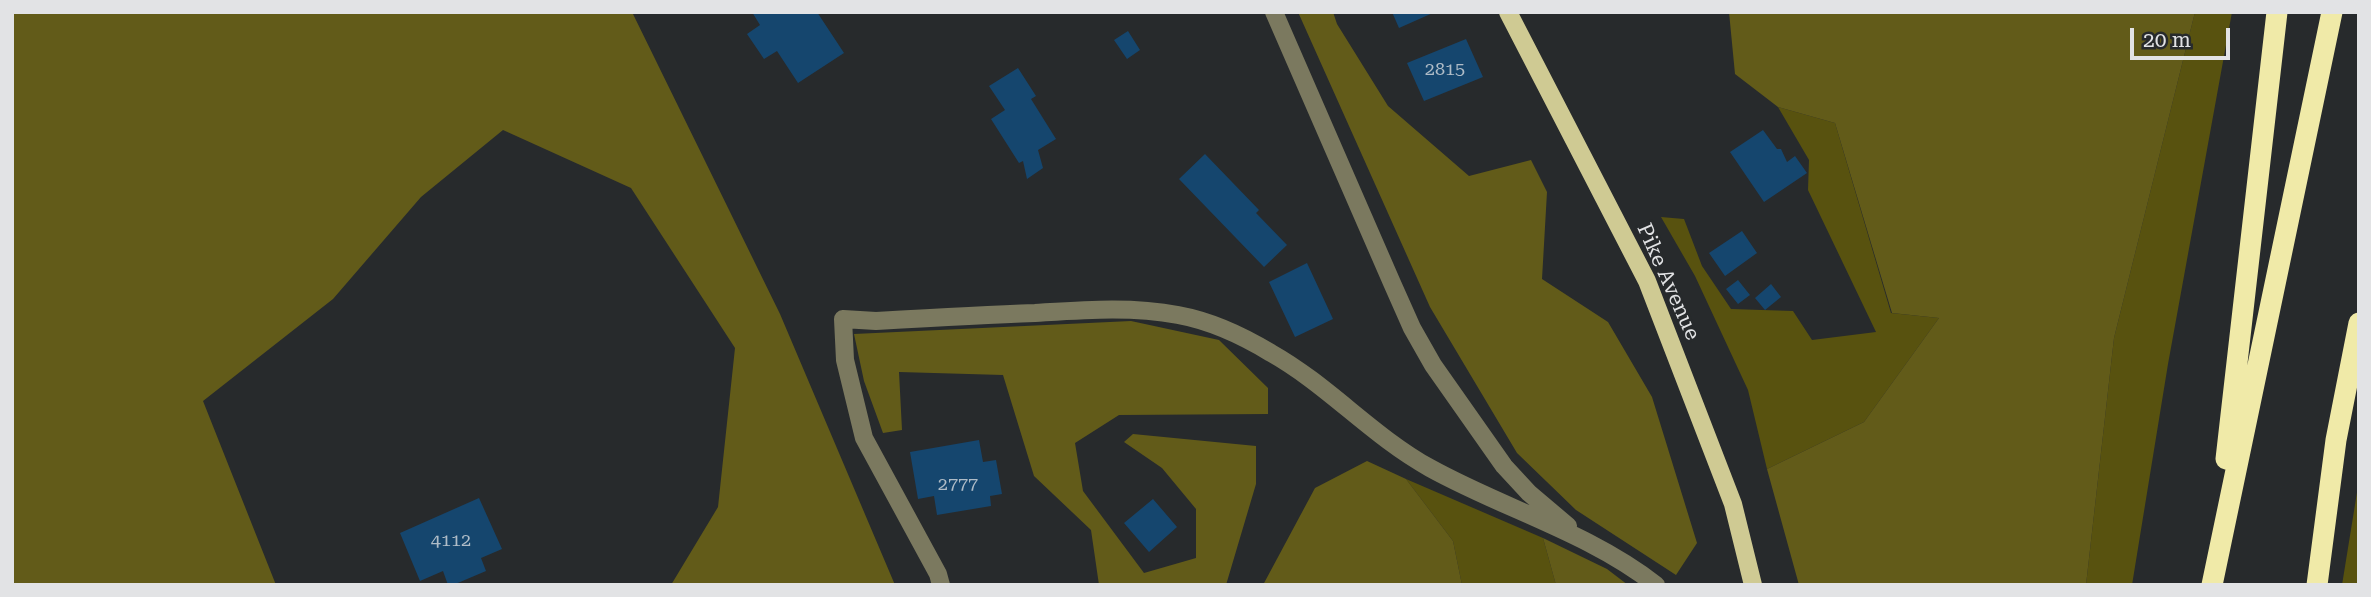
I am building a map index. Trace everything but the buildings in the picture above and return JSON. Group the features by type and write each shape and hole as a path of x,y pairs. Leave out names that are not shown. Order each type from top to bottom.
{"highway":[{"path":"2212,585 2277,12"},
{"path":"2212,585 2332,12"},
{"path":"2317,585 2336,440 2359,323"}],"main road":[{"name":"Pike Avenue","path":"1508,12 1647,281 1733,504 1753,585"}],"lane":[{"path":"1274,12 1402,305 1433,365 1504,466 1529,493 1583,539"},
{"path":"941,585 938,574 864,438 845,360 843,319 876,321 1113,309 1180,315 1210,324 1283,360 1314,381 1405,454 1475,491 1616,556 1656,585"}],"shaded area":[{"path":"12,12 632,12 780,314 895,585 671,585 718,507 735,348 631,188 503,130 421,197 333,299 203,401 276,585 12,585"},
{"path":"1298,12 1333,12 1337,24 1388,106 1469,176 1531,160 1547,192 1542,279 1608,322 1652,397 1697,543 1676,575 1576,510 1517,453 1430,307"},
{"path":"1729,12 2195,12 2114,338 2086,585 1799,585 1767,469 1864,422 1939,318 1892,313 1835,123 1778,107 1735,74"},
{"path":"2195,12 2232,12 2168,364 2132,585 2086,585 2114,338"},
{"path":"1778,107 1835,123 1891,313 1939,318 1864,422 1767,469 1748,390 1695,276 1661,217 1684,219 1702,266 1731,309 1793,311 1812,340 1876,332 1808,190 1809,160"},
{"path":"1131,321 1219,340 1268,388 1268,414 1119,415 1075,443 1083,491 1144,573 1196,558 1196,509 1162,468 1124,442 1133,434 1256,446 1256,484 1226,585 1099,585 1091,530 1034,476 1003,375 899,372 902,430 883,433 864,381 854,334"},
{"path":"1367,461 1406,479 1453,541 1462,585 1263,585 1315,488"},
{"path":"1406,479 1543,538 1556,585 1462,585 1453,541"},
{"path":"2359,480 2359,585 2342,585"},
{"path":"1543,538 1607,569 1628,585 1556,585"}]}
